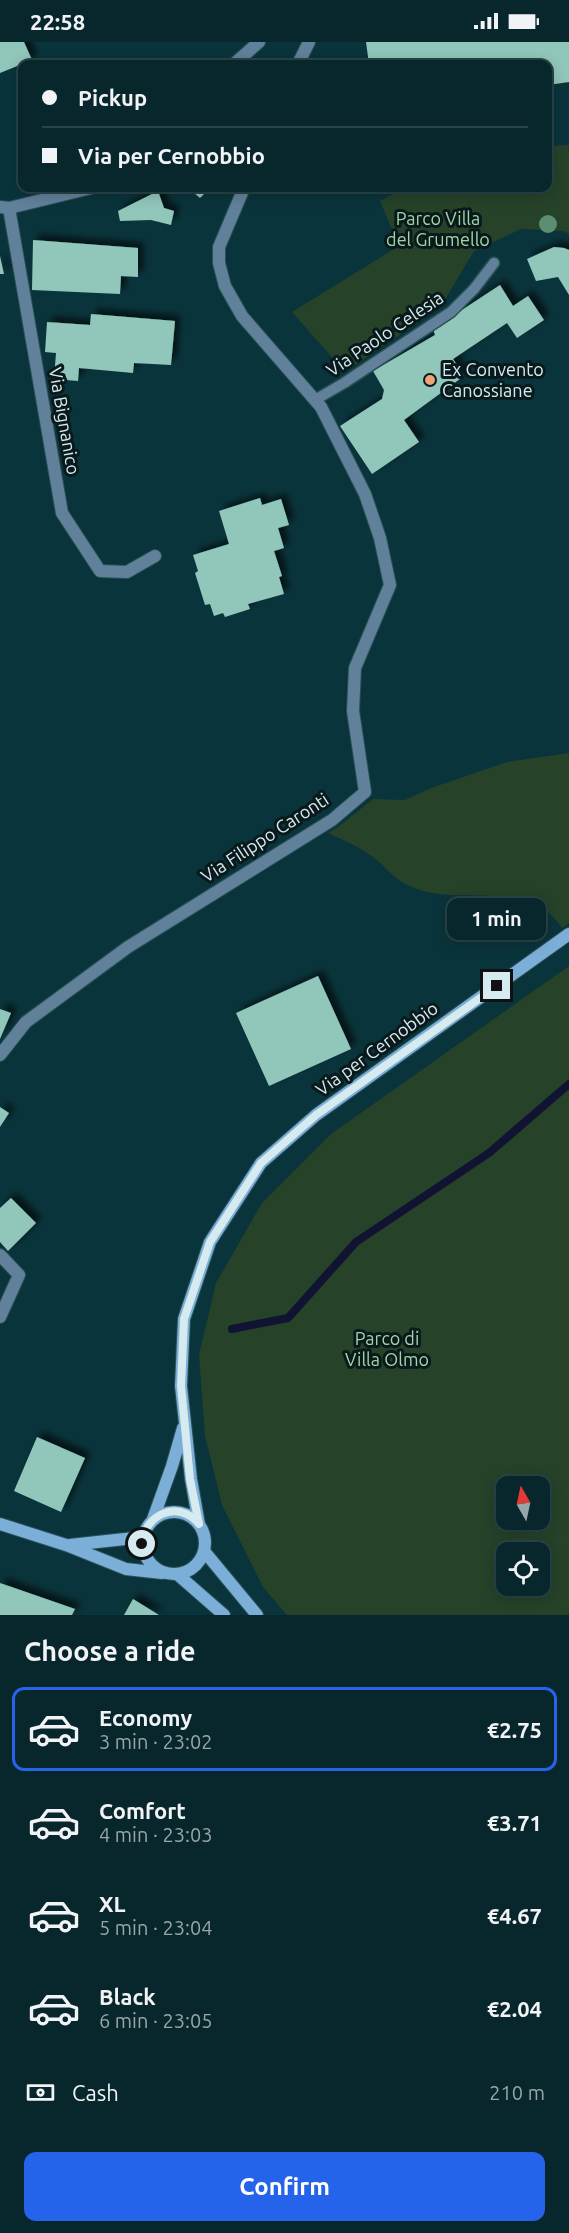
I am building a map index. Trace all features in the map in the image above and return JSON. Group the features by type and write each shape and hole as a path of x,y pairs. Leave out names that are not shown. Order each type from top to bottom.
{"main road":[{"name":"Via per Cernobbio","path":"199,1524 190,1479 181,1386 184,1319 210,1242 261,1163 316,1115 569,934"},
{"name":"Via per Cernobbio","path":"153,1519 185,1421"},
{"path":"0,1524 66,1545 126,1569 173,1574 194,1566 204,1551 204,1534 199,1524 191,1516 180,1512 162,1513 153,1519 144,1532 134,1538 66,1545"},
{"path":"144,1532 142,1544 145,1556 156,1569 173,1574 218,1613"},
{"path":"204,1551 257,1615"}],"street":[{"path":"237,60 247,48 259,42"},
{"path":"300,60 309,42"},
{"name":"Via Bignanico","path":"74,192 5,208 62,513 100,571 127,572 155,556"},
{"name":"Via Filippo Caronti","path":"0,1055 26,1022 120,952 332,820 365,792 353,711 355,668 390,585 380,538 365,494 321,407 242,316 225,286 219,263 219,247 242,192"},
{"path":"0,1255 19,1275 0,1317"}],"lane":[{"name":"Via Paolo Celesia","path":"315,400 451,312 474,289 494,263"}],"green space":[{"name":"Parco Villa del Grumello","path":"569,145 569,234 564,231 521,229 474,251 446,298 420,321 345,372 292,312 399,246 380,201 397,192 552,192 552,146"},
{"path":"569,753 569,923 562,928 548,913 532,903 514,898 435,894 409,886 397,879 368,853 328,833 373,799 405,800 431,788 507,762"},
{"name":"Parco di Villa Olmo","path":"569,966 569,1615 287,1615 263,1587 222,1505 205,1436 199,1355 216,1283 262,1203 331,1134"}],"building":[{"path":"0,42 24,42 32,60 18,60 18,66 0,73"},
{"path":"366,42 569,42 569,82 552,84 552,60 368,60"},
{"path":"158,192 164,208 174,211 171,225 151,220 120,221 118,211"},
{"path":"193,192 206,192 200,198"},
{"path":"33,240 138,248 138,277 121,276 120,294 32,290"},
{"path":"554,247 569,250 569,295 558,277 536,281 527,259"},
{"path":"0,256 4,274 0,274"},
{"name":"Ex Convento Canossiane","path":"500,285 513,306 528,296 544,320 517,338 507,323 453,359 464,376 404,420 419,442 372,474 340,426 382,399 384,390 373,371 435,335 433,329"},
{"path":"91,314 175,321 171,365 134,363 133,373 79,368 78,381 54,379 56,353 45,352 47,322 90,325"},
{"path":"260,498 262,505 281,499 289,525 278,528 284,548 274,551 282,576 279,577 284,594 248,604 250,609 225,617 223,613 214,616 210,604 205,605 195,573 198,571 193,555 229,544 219,511"},
{"path":"318,976 351,1049 269,1086 236,1013"},
{"path":"0,1009 11,1013 0,1039"},
{"path":"0,1107 9,1113 0,1127"},
{"path":"11,1198 36,1223 8,1251 0,1242 0,1208"},
{"path":"37,1437 85,1458 61,1512 14,1491"},
{"path":"0,1583 75,1609 72,1615 0,1615"},
{"path":"133,1599 159,1615 124,1615"}],"waterway":[{"path":"232,1329 288,1318 356,1242 489,1153 569,1084"}],"place":[{"name":"Ex Convento Canossiane","path":"430,380"}],"route":[{"path":"142,1544 147,1525 162,1513 174,1511 185,1513 199,1524 190,1479 181,1386 184,1319 210,1242 261,1163 316,1115 497,986"}]}
